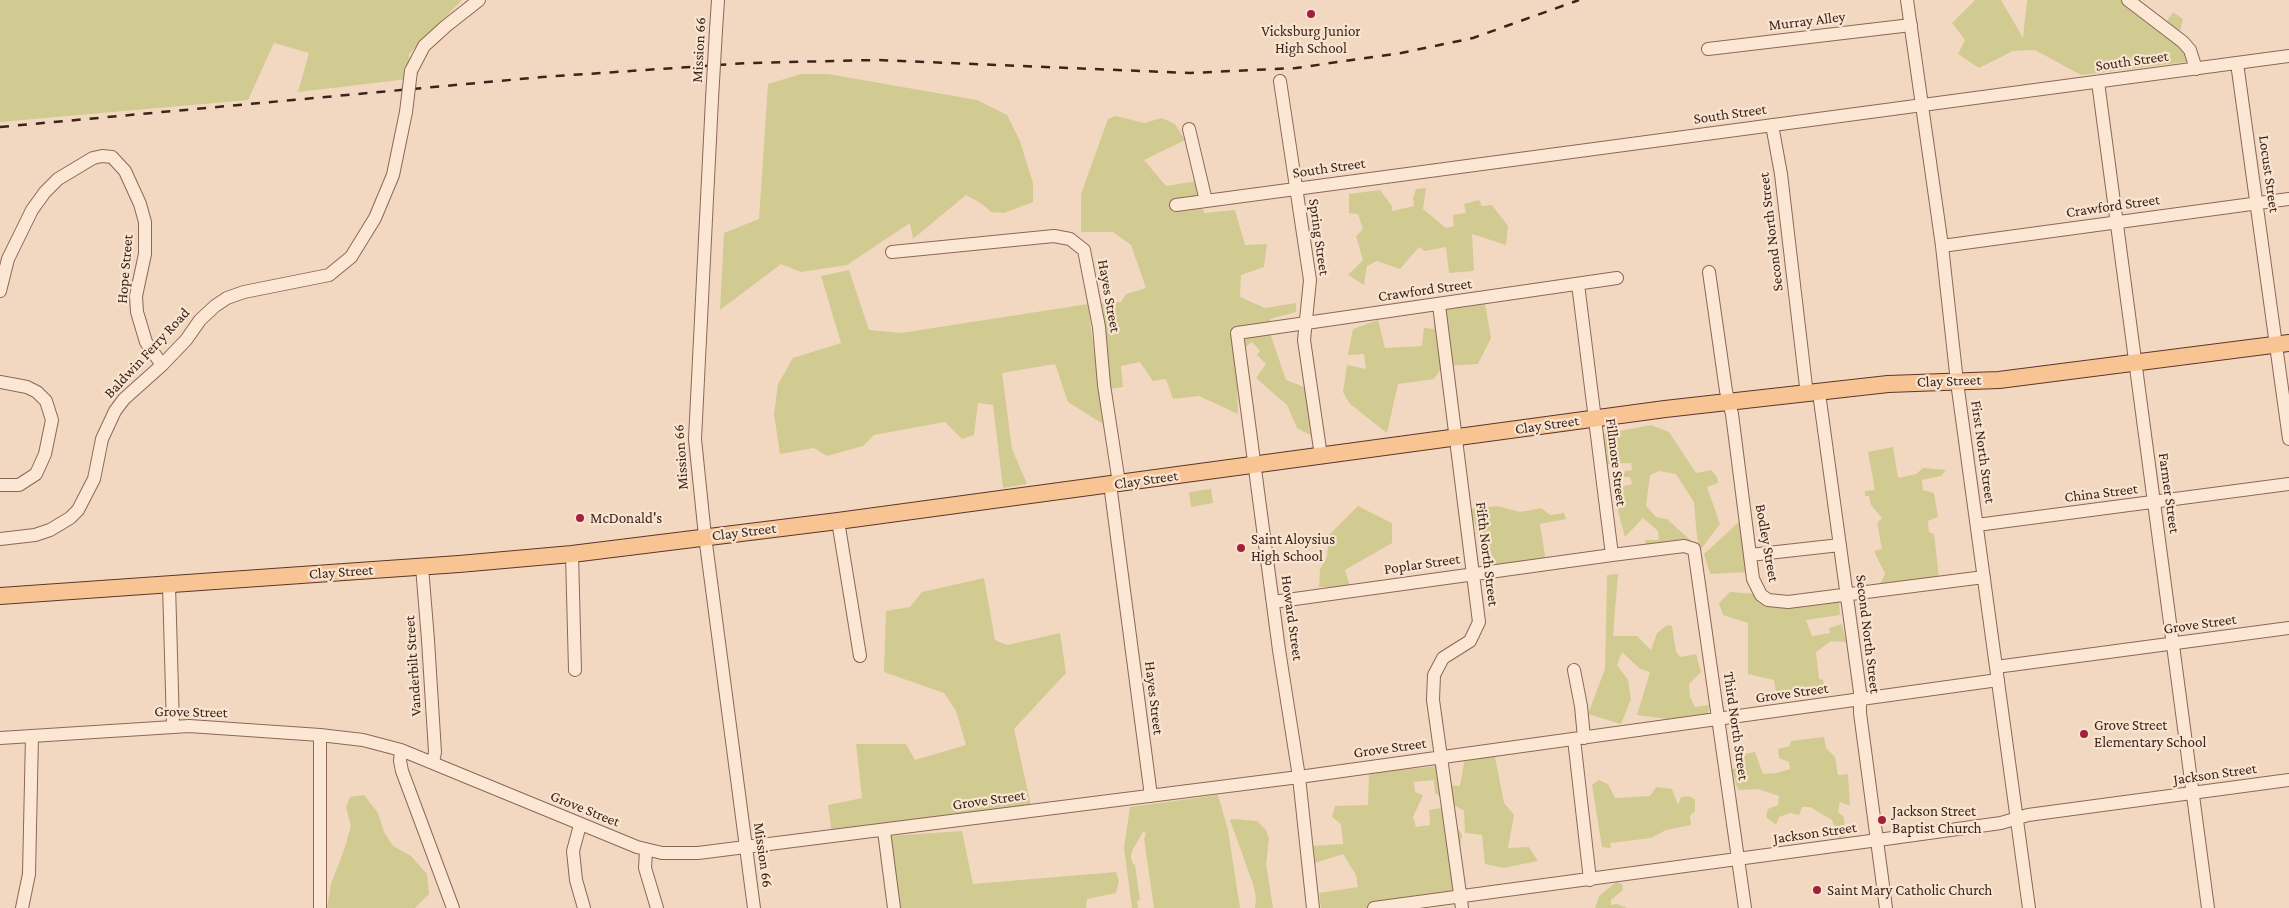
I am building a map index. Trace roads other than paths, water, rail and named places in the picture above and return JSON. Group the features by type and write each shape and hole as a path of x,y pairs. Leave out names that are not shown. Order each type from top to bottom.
{"main road":[{"name":"Clay Street","path":"0,596 422,567 572,554 838,521 1728,402 1813,394 1888,384 1999,380 2282,344"}],"street":[{"name":"Baldwin Ferry Road","path":"0,540 50,530 74,514 85,499 94,479 102,439 111,416 124,399 162,365 186,340 200,320 215,306 227,298 258,288 329,275 351,257 374,218 393,175 406,112 411,71 424,46 480,0"},
{"name":"Mission 66","path":"718,0 694,419 696,464 754,908"},
{"name":"First North Street","path":"1907,0 1942,246 1957,382 2029,908"},
{"path":"2128,0 2183,42 2190,50 2196,69"},
{"name":"Murray Alley","path":"1708,49 1911,26"},
{"name":"South Street","path":"1176,205 2289,56"},
{"name":"Locust Street","path":"2237,63 2256,203 2282,344 2289,439"},
{"name":"Spring Street","path":"1280,81 1310,280 1304,340 1321,456"},
{"name":"Farmer Street","path":"2098,82 2208,908"},
{"name":"Second North Street","path":"1772,125 1781,174 1813,394 1840,545 1886,908"},
{"path":"1189,129 1206,201"},
{"name":"Hope Street","path":"0,291 8,259 32,210 45,192 58,179 93,158 102,156 112,157 125,171 140,204 145,222 145,254 136,296 137,312 146,342 162,365"},
{"name":"Crawford Street","path":"1942,246 2289,198"},
{"name":"Hayes Street","path":"892,252 1036,236 1054,236 1070,239 1084,250 1099,327 1114,484 1151,796"},
{"name":"Bodley Street","path":"1709,272 1750,555 1754,579 1761,595 1768,600 1788,602 1984,577"},
{"name":"Crawford Street","path":"1237,332 1439,305 1617,278"},
{"name":"Fillmore Street","path":"1578,284 1612,555"},
{"name":"Fifth North Street","path":"1439,305 1480,622 1470,641 1443,658 1434,675 1433,700 1461,902"},
{"name":"Howard Street","path":"1237,332 1273,602 1299,777 1313,908"},
{"path":"0,382 27,386 38,392 46,401 52,420 45,454 36,474 19,485 0,484"},
{"name":"China Street","path":"1977,525 2289,484"},
{"path":"838,521 860,656"},
{"path":"1750,555 1840,545"},
{"name":"Poplar Street","path":"1273,602 1612,555 1684,546 1694,549"},
{"name":"Third North Street","path":"1694,549 1745,908"},
{"path":"572,554 575,670"},
{"name":"Vanderbilt Street","path":"422,567 435,752 432,763"},
{"path":"169,584 173,726"},
{"name":"Grove Street","path":"1996,667 2289,628"},
{"path":"1574,670 1581,706 1579,739 1590,880"},
{"name":"Grove Street","path":"0,738 173,726 320,734 364,740 401,750 580,825 646,850 678,854 884,831 1299,777 1998,680"},
{"path":"320,734 320,908"},
{"path":"22,908 29,874 32,736"},
{"path":"401,750 400,761 402,770 453,908"},
{"name":"Jackson Street","path":"1374,908 1461,902 1590,880 2001,823 2028,815 2289,780"},
{"path":"580,825 573,850 576,880 584,908"},
{"path":"884,831 894,908"},
{"path":"646,850 645,868 657,908"}],"railway":[{"path":"0,127 542,77 748,63 877,60 1190,73 1296,68 1401,53 1473,38 1579,0"}],"place":[{"name":"Vicksburg Junior High School","path":"1311,14"},
{"name":"McDonald's","path":"580,518"},
{"name":"Saint Aloysius High School","path":"1241,548"},
{"name":"Grove Street Elementary School","path":"2084,734"},
{"name":"Jackson Street Baptist Church","path":"1882,820"},
{"name":"Saint Mary Catholic Church","path":"1817,890"}]}
